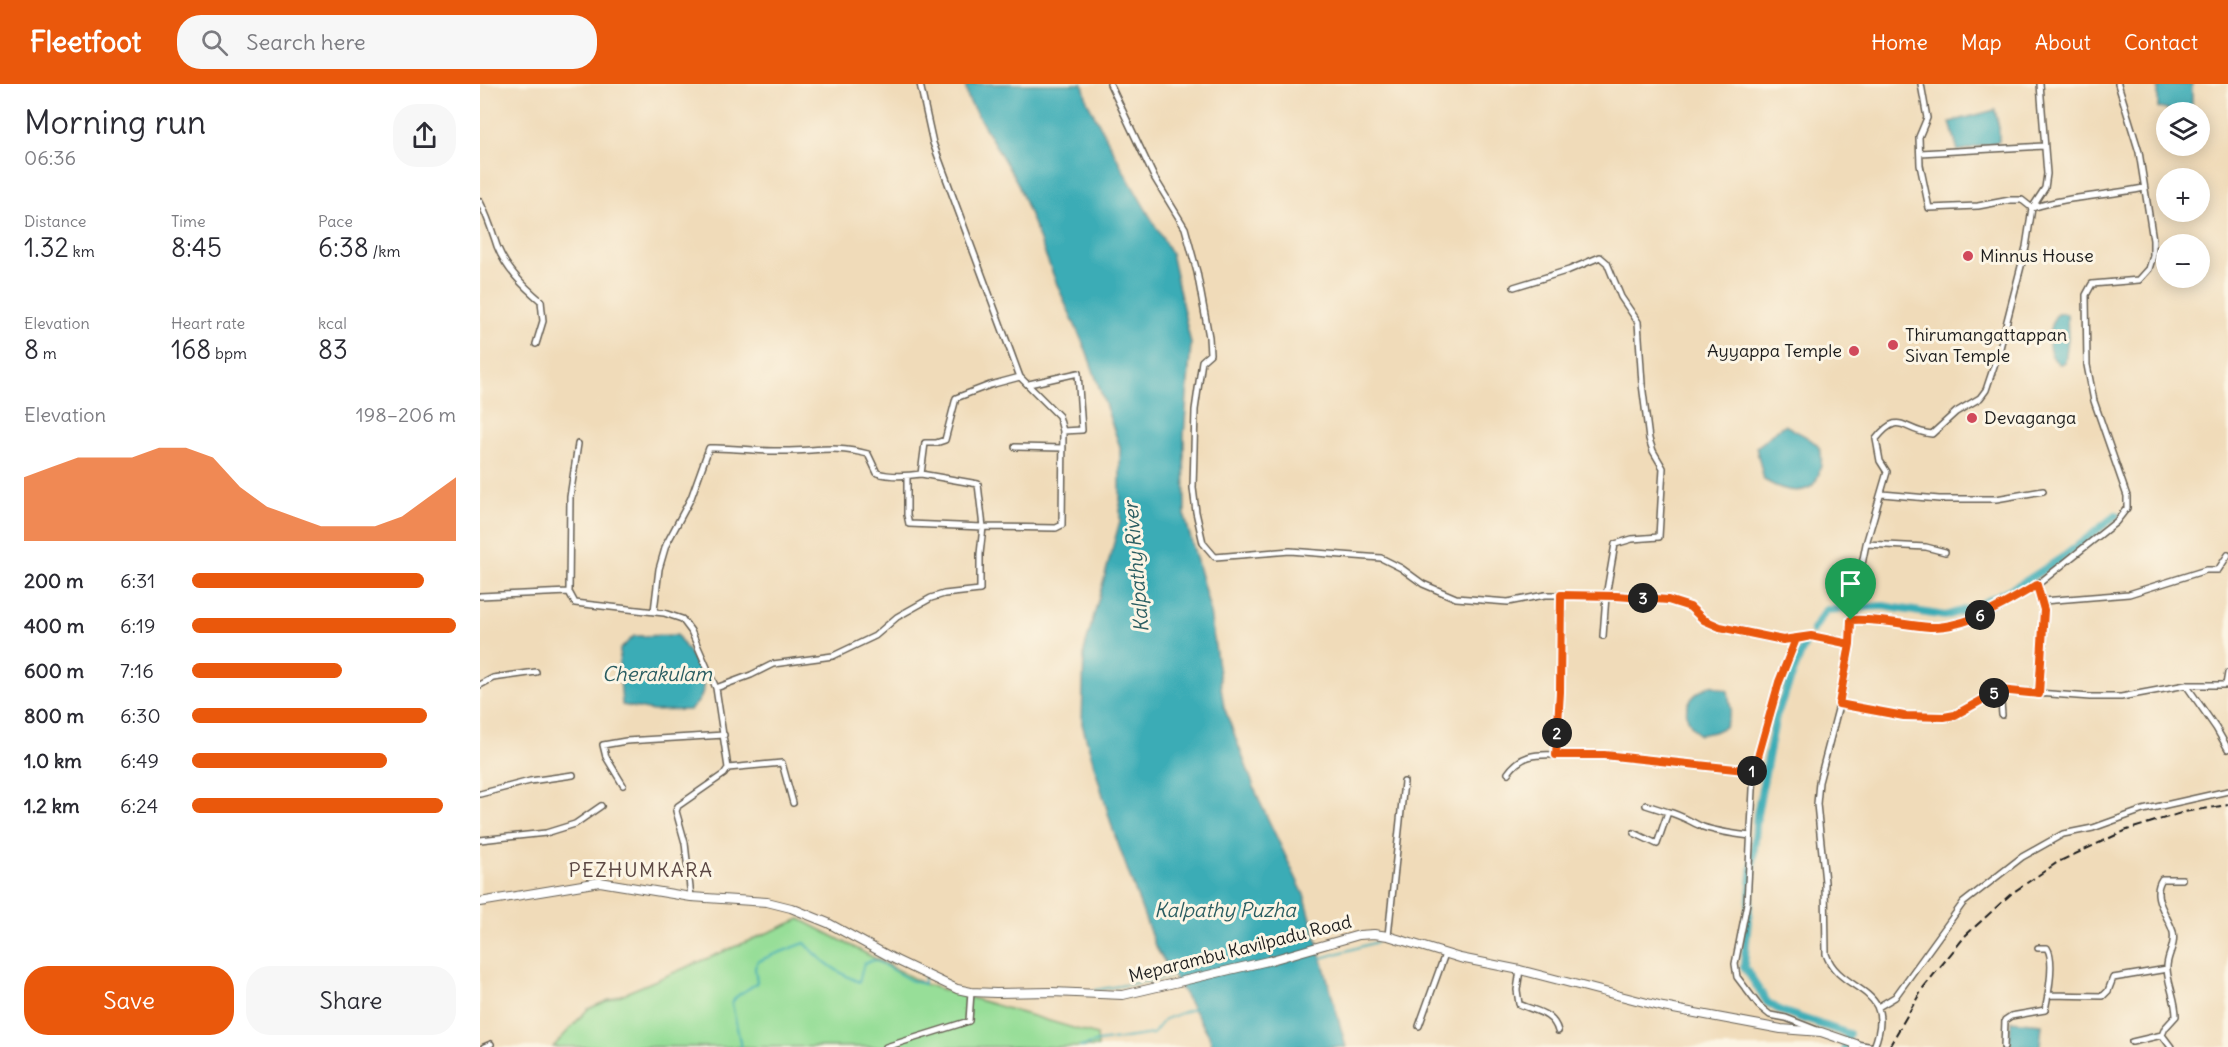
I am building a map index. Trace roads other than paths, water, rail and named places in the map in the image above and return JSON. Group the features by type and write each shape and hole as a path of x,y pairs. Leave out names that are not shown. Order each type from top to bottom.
{"main road":[{"name":"Meparambu Kavilpadu Road","path":"480,902 600,882 691,897 767,902 791,908 839,928 942,983 971,992 1123,995 1268,961 1359,935 1374,934 1388,936 1468,960 1520,970 1695,1014 1781,1029 1821,1032 1856,1045"}],"street":[{"path":"907,476 909,524 1056,528 1062,525 1063,431 1059,416 1020,377 933,143 921,84"},
{"path":"1110,84 1154,177 1185,228 1197,272 1210,354 1202,362 1195,410 1193,488 1203,543 1215,557 1290,551 1381,558 1401,568 1423,584 1456,598 1508,602 1545,595 1561,595 1668,600 1690,607 1704,620 1720,627 1783,640 1811,636 1850,644"},
{"path":"1918,84 1925,102 1927,118 1919,136 1920,165 1929,208 1978,206 2022,200 2032,208"},
{"path":"1874,1047 1878,1038 1878,1007 1870,994 1830,965 1826,954 1825,882 1817,804 1823,762 1839,704 1850,644 1851,620 1866,544 1887,472 1880,461 1876,439 1885,428 1896,422 1921,433 1932,435 1956,412 1980,398 1986,390 2000,348 2026,247 2032,208 2045,188 2047,174 2040,84"},
{"path":"1851,620 1872,619 1933,627 1949,625 1995,610 2037,585 2116,522 2127,508 2127,496 2094,401 2087,365 2086,295 2092,284 2139,280 2149,269 2153,256 2153,240 2139,152 2118,84"},
{"path":"1920,153 2044,146"},
{"path":"2032,208 2085,195 2104,196 2144,188"},
{"path":"480,202 504,262 523,287 541,302 543,321 536,344"},
{"path":"1514,287 1569,270 1600,257 1607,263 1622,297 1638,322 1642,384 1649,439 1653,452 1664,468 1659,537 1632,539 1615,544 1606,596 1603,636"},
{"path":"1029,384 1078,373 1083,430 1063,431"},
{"path":"921,474 925,443 936,444 945,440 956,398 1020,377"},
{"path":"578,444 570,497 569,592 575,603 654,611 682,619 691,631 716,688 728,768 724,774 678,806 676,811 685,843 691,897"},
{"path":"654,611 666,545 690,498 709,448 786,452 835,447 850,449 868,454 877,473 907,476 921,474 978,484 983,527 980,590 944,594 931,598 897,617 875,636 833,656 773,664 716,688"},
{"path":"1015,447 1063,448"},
{"path":"1882,494 1939,499 1996,499 2043,491"},
{"path":"1866,544 1926,547 1945,552"},
{"path":"2043,601 2129,594 2206,570 2218,570 2228,555"},
{"path":"2037,585 2043,601 2039,694"},
{"path":"480,596 569,592"},
{"path":"1556,755 1560,692 1561,595"},
{"path":"1796,639 1779,682 1754,771 1747,903 1735,964 1737,977 1758,1006 1770,1015 1794,1020 1821,1032"},
{"path":"480,685 493,678 536,672"},
{"path":"1839,704 1904,716 1944,717 1955,715 2000,690 2121,697 2186,685 2226,685 2228,673"},
{"path":"2186,685 2225,735 2228,749"},
{"path":"2000,690 2002,715"},
{"path":"623,785 606,757 603,745 611,742 724,735"},
{"path":"1508,773 1524,757 1543,754 1604,755 1754,771"},
{"path":"728,768 782,763 794,803"},
{"path":"480,795 530,781 573,775"},
{"path":"1388,936 1404,782"},
{"path":"1878,1007 1895,997 1964,903 2022,857 2063,834 2093,828 2143,810 2228,791"},
{"path":"1646,804 1683,816 1701,826 1750,836"},
{"path":"480,840 546,833 575,824 601,806"},
{"path":"1634,833 1657,844 1668,812"},
{"path":"2162,1035 2176,1016 2167,969 2174,936 2160,902 2158,885 2162,879 2182,879"},
{"path":"2004,1047 2005,1020 2011,1016 2045,1010 2049,996 2049,951 2047,948 2038,948"},
{"path":"1419,1026 1445,954"},
{"path":"2049,996 2103,996 2108,991 2113,978 2167,969"},
{"path":"1520,970 1516,990 1519,1004 1546,1014 1556,1023 1558,1030"},
{"path":"886,1047 969,1021 971,992"},
{"path":"2132,1042 2162,1035"},
{"path":"2162,1035 2171,1047"},
{"path":"484,1047 491,1044"},
{"name":"Meparambu Kavilpadu Road","path":"1856,1045 1874,1047"}],"water":[{"name":"Kalpathy Puzha","path":"965,84 1083,84 1087,101 1171,253 1191,344 1184,435 1185,517 1209,606 1224,707 1259,800 1305,897 1346,1047 1213,1047 1209,1035 1155,946 1113,830 1082,724 1084,651 1120,521 1120,447 1086,350 1058,287 1017,182 968,99"},
{"path":"2160,84 2192,84 2192,102 2158,102"},
{"path":"1995,110 1999,142 1958,151 1950,122"},
{"path":"2057,314 2067,314 2068,338 2065,363 2059,364 2049,347 2049,333"},
{"path":"1785,425 1810,439 1820,449 1819,474 1813,485 1804,490 1786,489 1764,480 1756,447"},
{"name":"Cherakulam","path":"677,635 701,674 703,691 698,702 690,710 653,711 622,705 620,649 634,636"},
{"path":"1711,685 1728,691 1731,710 1725,727 1699,735 1688,720 1687,706 1695,695"},
{"path":"2011,1021 2042,1024 2040,1047 2009,1046"}],"waterway":[{"path":"1813,630 1826,610 1883,606 1945,616 1977,606 2026,581 2066,555 2116,515"},
{"path":"1805,643 1776,716 1757,815 1744,966 1767,1002 1781,1011 1849,1034 1845,1047"},
{"path":"1322,958 1377,942"},
{"path":"741,1047 732,1003 737,996 757,982 755,968 757,962 770,956 805,943 830,966 859,982 864,963 875,960 910,980 924,984 924,977"},
{"path":"1095,990 1166,978 1174,974"},
{"path":"1080,1047 1153,1034 1165,1019 1195,1008"}],"railway":[{"path":"1889,1047 1923,988 1966,935 2012,893 2058,862 2127,830 2184,812 2228,805"}],"place":[{"name":"Minnus House","path":"1968,256"},
{"name":"Thirumangattappan Sivan Temple","path":"1893,345"},
{"name":"Ayyappa Temple","path":"1854,351"},
{"name":"Devaganga","path":"1972,418"}],"district":[{"name":"PEZHUMKARA","path":"641,870"}],"water label":[{"name":"Kalpathy River","path":"1136,567"}]}
